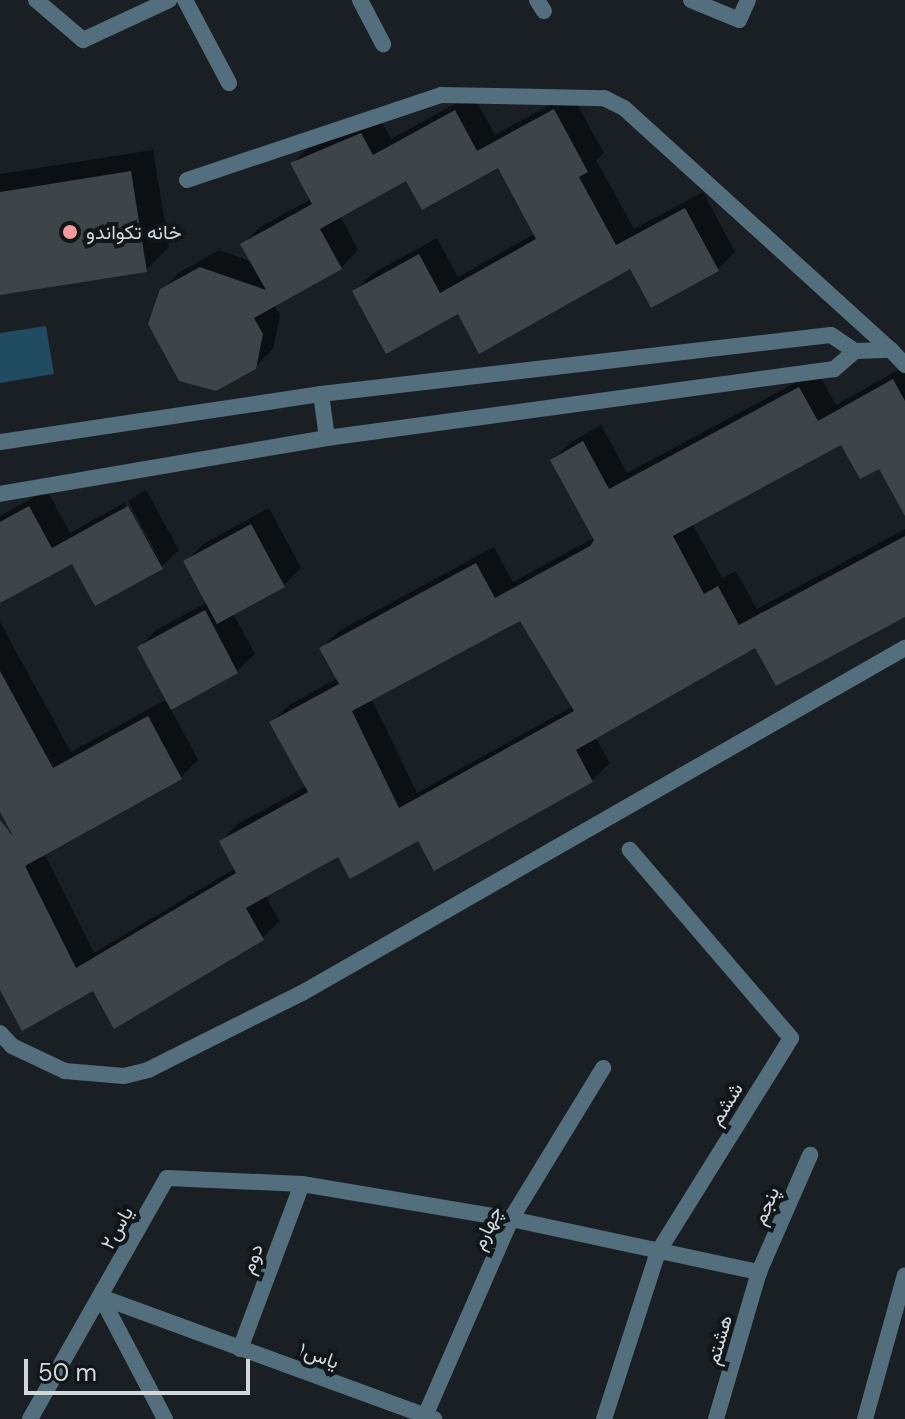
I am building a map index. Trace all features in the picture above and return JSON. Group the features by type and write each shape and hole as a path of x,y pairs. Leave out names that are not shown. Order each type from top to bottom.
{"street":[{"path":"36,0 83,40 169,0"},
{"path":"185,0 229,83"},
{"path":"360,0 383,44"},
{"path":"691,0 739,20 748,0"},
{"path":"187,180 441,95 604,98 624,108 905,365"},
{"path":"0,442 321,394 831,335 855,351 891,350"},
{"path":"0,494 327,438 834,369 855,351"},
{"path":"321,394 327,438"},
{"path":"0,1033 12,1046 65,1071 124,1076 148,1070 302,993 905,648"},
{"name":"ششم","path":"604,1419 658,1252 791,1038 630,850"},
{"name":"چهارم","path":"430,1417 511,1219 603,1068"},
{"name":"پنجم","path":"759,1272 810,1155"},
{"name":"یاس۲","path":"30,1419 167,1178 302,1184"},
{"path":"302,1184 511,1219 759,1272"},
{"name":"دوم","path":"240,1349 302,1184"},
{"name":"هشتم","path":"716,1419 759,1272"},
{"path":"865,1419 905,1275"},
{"path":"101,1297 165,1419"},
{"name":"یاس۱","path":"101,1297 430,1417"}],"shaded area":[{"path":"46,326 54,374 0,383 0,333"}],"building":[{"path":"554,109 588,172 579,177 616,245 685,208 719,271 651,308 630,269 479,354 458,314 386,354 352,291 419,254 440,293 536,239 498,168 422,210 406,181 320,229 342,269 254,318 263,334 256,369 216,391 179,381 148,324 160,289 200,267 266,290 240,244 312,204 290,163 361,133 373,155 455,110 477,151"},
{"name":"خانه تکواندو","path":"131,171 147,272 0,295 0,192"},
{"path":"893,379 905,401 905,516 879,469 860,479 841,445 673,536 704,594 718,586 739,625 905,536 905,617 776,686 755,648 576,750 593,782 434,871 418,841 350,879 338,857 246,908 264,940 114,1029 93,991 22,1031 0,990 0,820 13,836 0,812 0,671 53,768 148,716 182,779 25,866 76,968 236,873 219,841 308,792 269,722 339,684 319,648 476,563 495,598 590,546 594,540 550,460 583,441 609,489 799,387 818,421","holes":["520,621 574,711 399,808 352,711"]},
{"path":"29,506 52,548 128,506 163,569 95,606 72,564 0,603 0,522"},
{"path":"251,524 285,587 217,624 183,561"},
{"path":"205,610 238,673 171,710 137,647"}],"place":[{"name":"خانه تکواندو","path":"70,232"}]}
